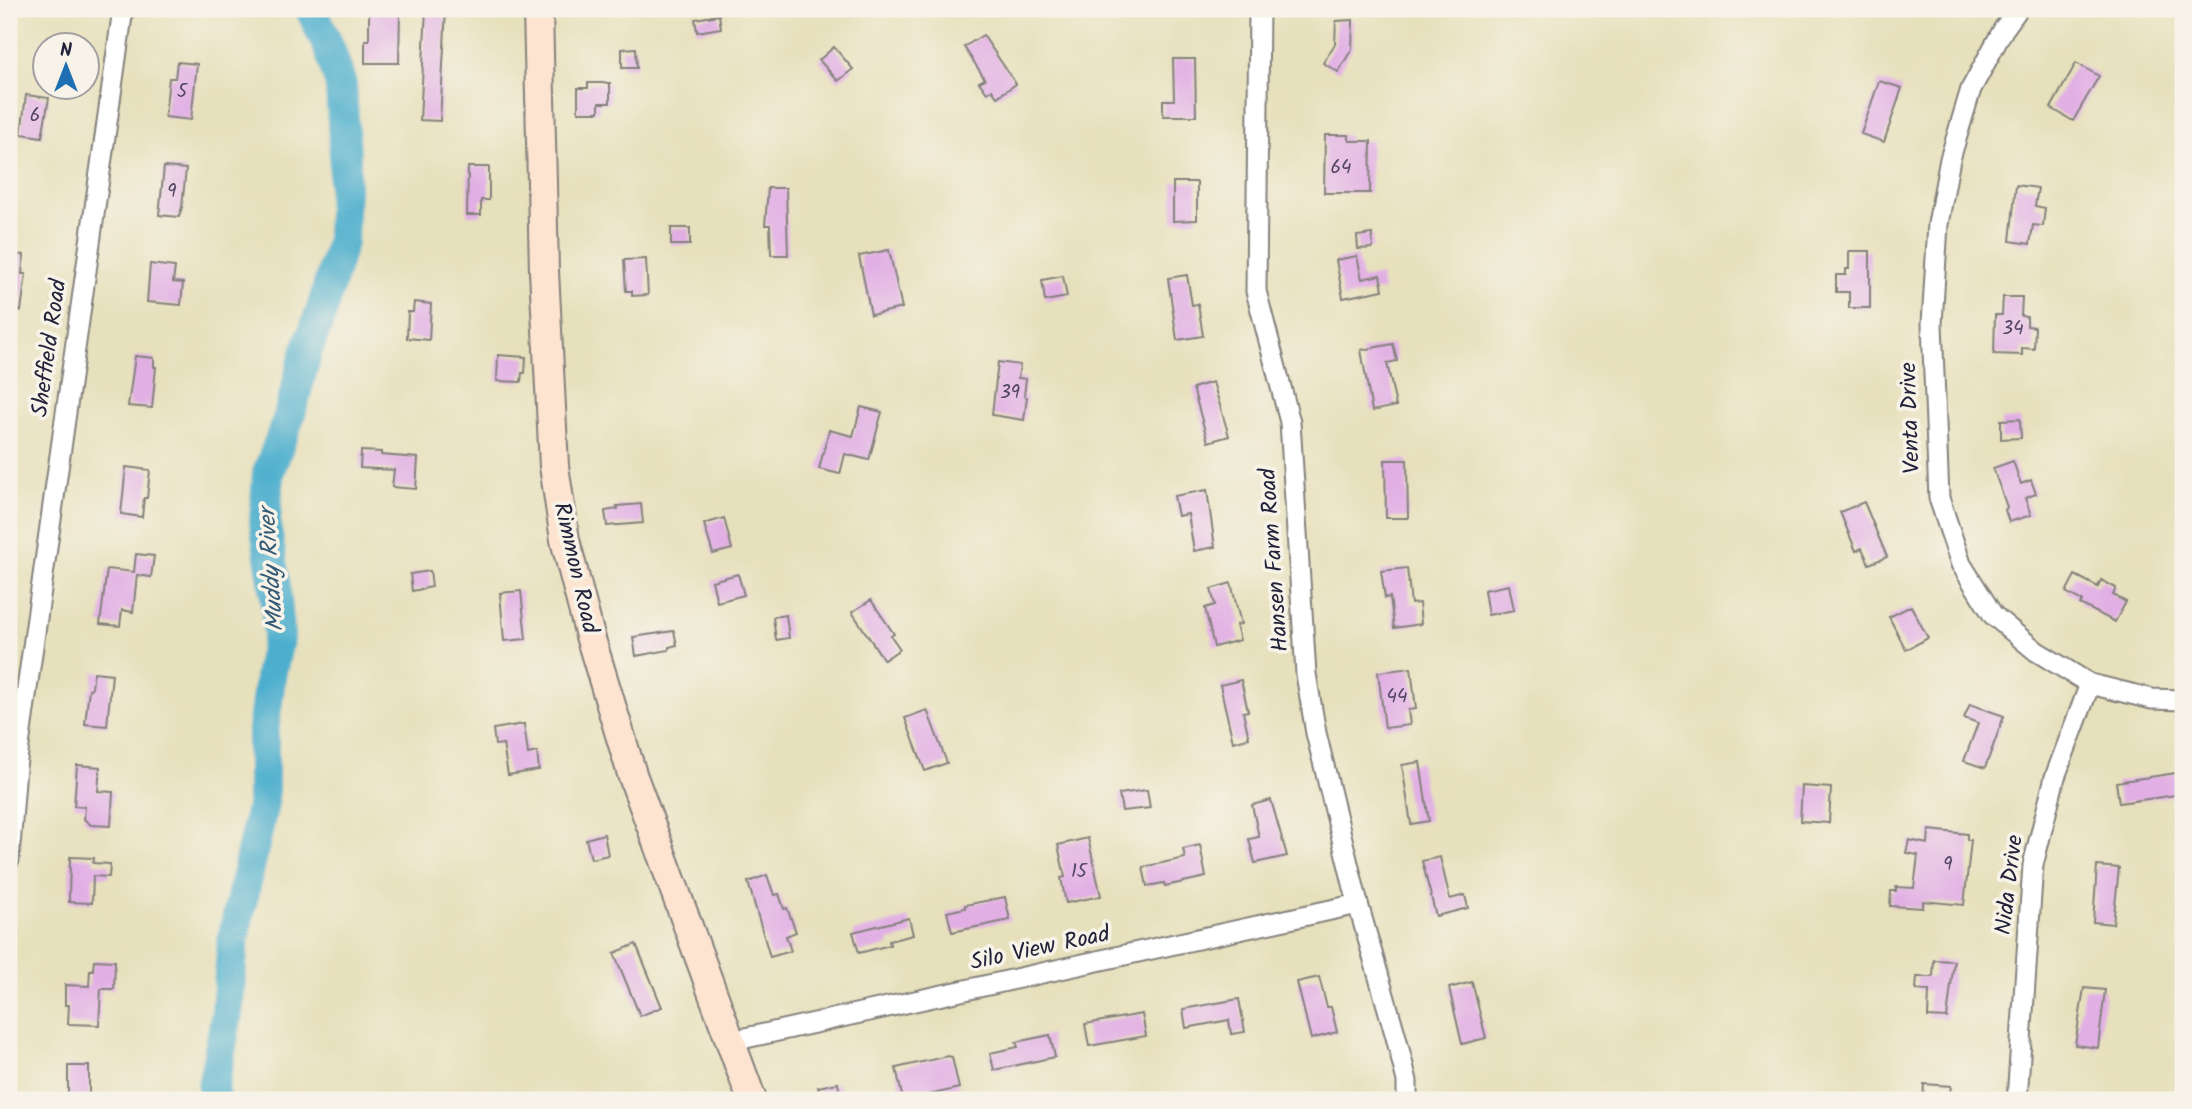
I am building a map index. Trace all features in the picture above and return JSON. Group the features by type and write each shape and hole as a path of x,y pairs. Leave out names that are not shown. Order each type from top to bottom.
{"street":[{"name":"Sheffield Road","path":"9,860 16,767 123,9"},
{"name":"Rimmon Road","path":"538,9 546,312 554,466 565,540 590,636 632,774 752,1100"},
{"name":"Hansen Farm Road","path":"1259,9 1256,291 1290,422 1307,674 1316,733 1358,904 1396,1037 1407,1082 1407,1100"},
{"name":"Venta Drive","path":"2018,9 2003,30 1971,89 1950,159 1938,224 1932,324 1939,498 1961,564 1993,615 2036,651 2090,684 2152,699 2183,700"},
{"name":"Nida Drive","path":"2017,1100 2033,865 2055,777 2090,684"},
{"name":"Silo View Road","path":"732,1041 1358,904"}],"building":[{"path":"369,9 400,9 399,63 365,63 365,40 369,40"},
{"path":"426,9 446,9 440,121 420,120"},
{"path":"719,15 721,28 697,32 695,19"},
{"path":"1353,20 1352,49 1338,72 1323,63 1335,44 1336,21"},
{"path":"983,35 1016,84 997,97 992,90 987,93 979,82 985,79 964,47"},
{"path":"834,47 853,69 838,81 819,60"},
{"path":"636,48 637,68 622,68 622,49"},
{"path":"1173,59 1195,59 1196,116 1163,116 1163,100 1174,100"},
{"path":"177,62 197,64 191,120 165,117 169,78 175,78"},
{"path":"2076,63 2099,76 2073,121 2051,108"},
{"path":"1879,81 1902,88 1884,142 1861,134"},
{"path":"588,83 610,83 610,103 599,103 599,112 578,112 578,88 588,88"},
{"path":"26,95 32,96 32,102 48,102 42,137 21,134"},
{"path":"1325,135 1349,135 1349,141 1371,141 1370,193 1324,193"},
{"path":"164,167 186,169 179,217 159,215"},
{"path":"468,167 489,167 489,200 481,200 481,215 467,215"},
{"path":"1173,182 1197,182 1197,220 1173,221"},
{"path":"2016,185 2038,188 2035,206 2045,208 2043,226 2033,225 2030,244 2010,241"},
{"path":"768,188 786,188 788,255 771,255 770,225 765,225"},
{"path":"671,228 690,228 690,245 671,245"},
{"path":"1372,234 1373,248 1358,249 1357,236"},
{"path":"889,250 902,308 871,315 859,256"},
{"path":"1849,251 1870,251 1870,308 1849,308 1849,292 1836,292 1836,275 1846,275 1846,269 1849,269"},
{"path":"9,254 24,255 22,274 26,274 21,311 9,310"},
{"path":"1357,256 1362,279 1380,275 1383,290 1343,298 1336,260"},
{"path":"646,259 648,295 632,296 632,291 626,291 624,260"},
{"path":"150,264 175,267 173,282 183,283 181,305 147,302"},
{"path":"1187,275 1192,305 1198,304 1203,336 1177,340 1168,278"},
{"path":"1063,276 1067,297 1045,301 1042,280"},
{"path":"2003,297 2022,297 2021,316 2027,317 2027,326 2035,327 2034,349 2022,348 2022,355 1994,354 1995,315 2002,315"},
{"path":"414,302 431,304 429,340 407,338 408,312 413,312"},
{"path":"1393,344 1397,361 1387,363 1396,406 1372,411 1361,350"},
{"path":"498,355 526,357 525,373 522,373 521,382 497,381"},
{"path":"135,356 154,358 156,367 152,408 128,406"},
{"path":"998,362 1020,365 1018,378 1026,379 1024,420 992,415"},
{"path":"1213,382 1229,436 1208,442 1193,388"},
{"path":"861,407 882,412 869,460 845,454 840,474 819,469 829,430 853,436"},
{"path":"2020,419 2021,438 2001,439 2001,420"},
{"path":"361,451 418,458 416,489 392,487 394,470 360,468"},
{"path":"1385,460 1407,460 1408,518 1386,518"},
{"path":"2013,461 2021,484 2031,480 2036,494 2025,498 2031,515 2009,522 2005,510 2007,507 1993,468"},
{"path":"126,467 150,470 142,517 121,514"},
{"path":"1207,490 1215,547 1194,551 1188,514 1178,516 1174,496"},
{"path":"1864,502 1887,557 1869,564 1862,548 1856,551 1840,512"},
{"path":"641,504 643,523 607,526 605,511 618,509 617,506"},
{"path":"724,518 732,549 713,554 704,524"},
{"path":"136,554 154,556 151,577 137,575 133,612 122,610 120,626 100,624 107,569 134,572"},
{"path":"1407,568 1411,604 1419,603 1421,624 1394,628 1390,597 1385,598 1381,571"},
{"path":"430,571 432,587 412,591 410,574"},
{"path":"738,574 744,595 717,602 712,581"},
{"path":"2075,575 2098,587 2101,580 2116,588 2113,595 2126,602 2115,622 2080,604 2082,601 2066,592"},
{"path":"1231,583 1241,624 1236,625 1240,640 1214,647 1205,608 1215,605 1211,589"},
{"path":"1509,585 1514,610 1488,615 1484,590"},
{"path":"521,591 526,639 504,641 500,593"},
{"path":"871,600 894,634 891,636 900,649 884,660 852,612"},
{"path":"1911,606 1928,638 1906,650 1889,617"},
{"path":"786,615 789,638 776,640 773,617"},
{"path":"674,631 677,645 669,647 669,650 636,656 633,637"},
{"path":"1411,668 1416,709 1408,710 1410,725 1385,728 1378,672"},
{"path":"94,672 112,674 107,726 85,724"},
{"path":"1241,680 1248,711 1243,712 1249,738 1233,742 1220,685"},
{"path":"1970,704 2004,716 1985,768 1964,761 1978,723 1964,718"},
{"path":"927,710 947,763 925,771 905,718"},
{"path":"524,724 528,754 537,752 539,770 508,775 503,744 495,745 493,729"},
{"path":"1420,762 1429,821 1411,824 1402,765"},
{"path":"77,765 100,767 98,791 113,792 111,826 91,825 84,819 85,807 74,806"},
{"path":"2183,772 2183,794 2119,803 2116,782"},
{"path":"1802,786 1831,788 1829,823 1800,821"},
{"path":"1147,790 1150,808 1122,811 1119,794"},
{"path":"1271,800 1287,856 1255,863 1249,839 1259,837 1252,805"},
{"path":"1929,830 1967,834 1967,840 1971,840 1964,905 1923,901 1923,908 1890,906 1891,891 1896,891 1896,887 1914,888 1918,855 1906,853 1909,840 1928,844"},
{"path":"604,834 608,855 591,859 586,839"},
{"path":"1088,838 1101,896 1066,903 1061,878 1065,877 1058,845"},
{"path":"1200,845 1206,877 1165,886 1164,883 1147,886 1143,867 1185,858 1183,849"},
{"path":"70,857 94,858 93,863 110,864 109,877 93,876 92,903 69,902"},
{"path":"1440,857 1450,899 1465,895 1468,908 1436,916 1422,861"},
{"path":"2097,866 2119,868 2113,924 2093,922"},
{"path":"767,875 774,895 779,894 784,909 787,908 796,932 786,936 791,951 770,957 748,882"},
{"path":"1005,897 1010,920 952,932 947,912 965,908 965,905"},
{"path":"909,918 913,935 889,941 890,945 859,953 853,932"},
{"path":"636,944 662,1007 640,1016 614,953"},
{"path":"94,960 115,961 114,989 101,989 99,1025 68,1024 69,1005 65,1005 65,985 89,986"},
{"path":"1934,960 1954,961 1947,1018 1928,1017 1929,991 1916,990 1917,977 1933,977"},
{"path":"1319,977 1337,1032 1311,1039 1297,982"},
{"path":"1472,982 1486,1038 1462,1044 1449,988"},
{"path":"2084,988 2105,990 2098,1048 2075,1045"},
{"path":"1239,999 1245,1032 1231,1034 1229,1020 1186,1028 1183,1009"},
{"path":"1142,1014 1146,1036 1089,1046 1085,1024"},
{"path":"1050,1035 1055,1057 994,1070 990,1053 1018,1047 1016,1042"},
{"path":"952,1057 959,1088 916,1100 903,1100 896,1068"},
{"path":"68,1066 89,1066 89,1100 68,1100"},
{"path":"838,1083 841,1100 821,1100 818,1087"},
{"path":"1924,1084 1951,1086 1949,1100 1923,1100"}],"waterway":[{"name":"Muddy River","path":"214,1100 213,1087 227,1013 233,940 263,803 263,731 279,636 265,522 268,473 289,417 342,241 345,157 341,85 330,50 311,9"}]}
